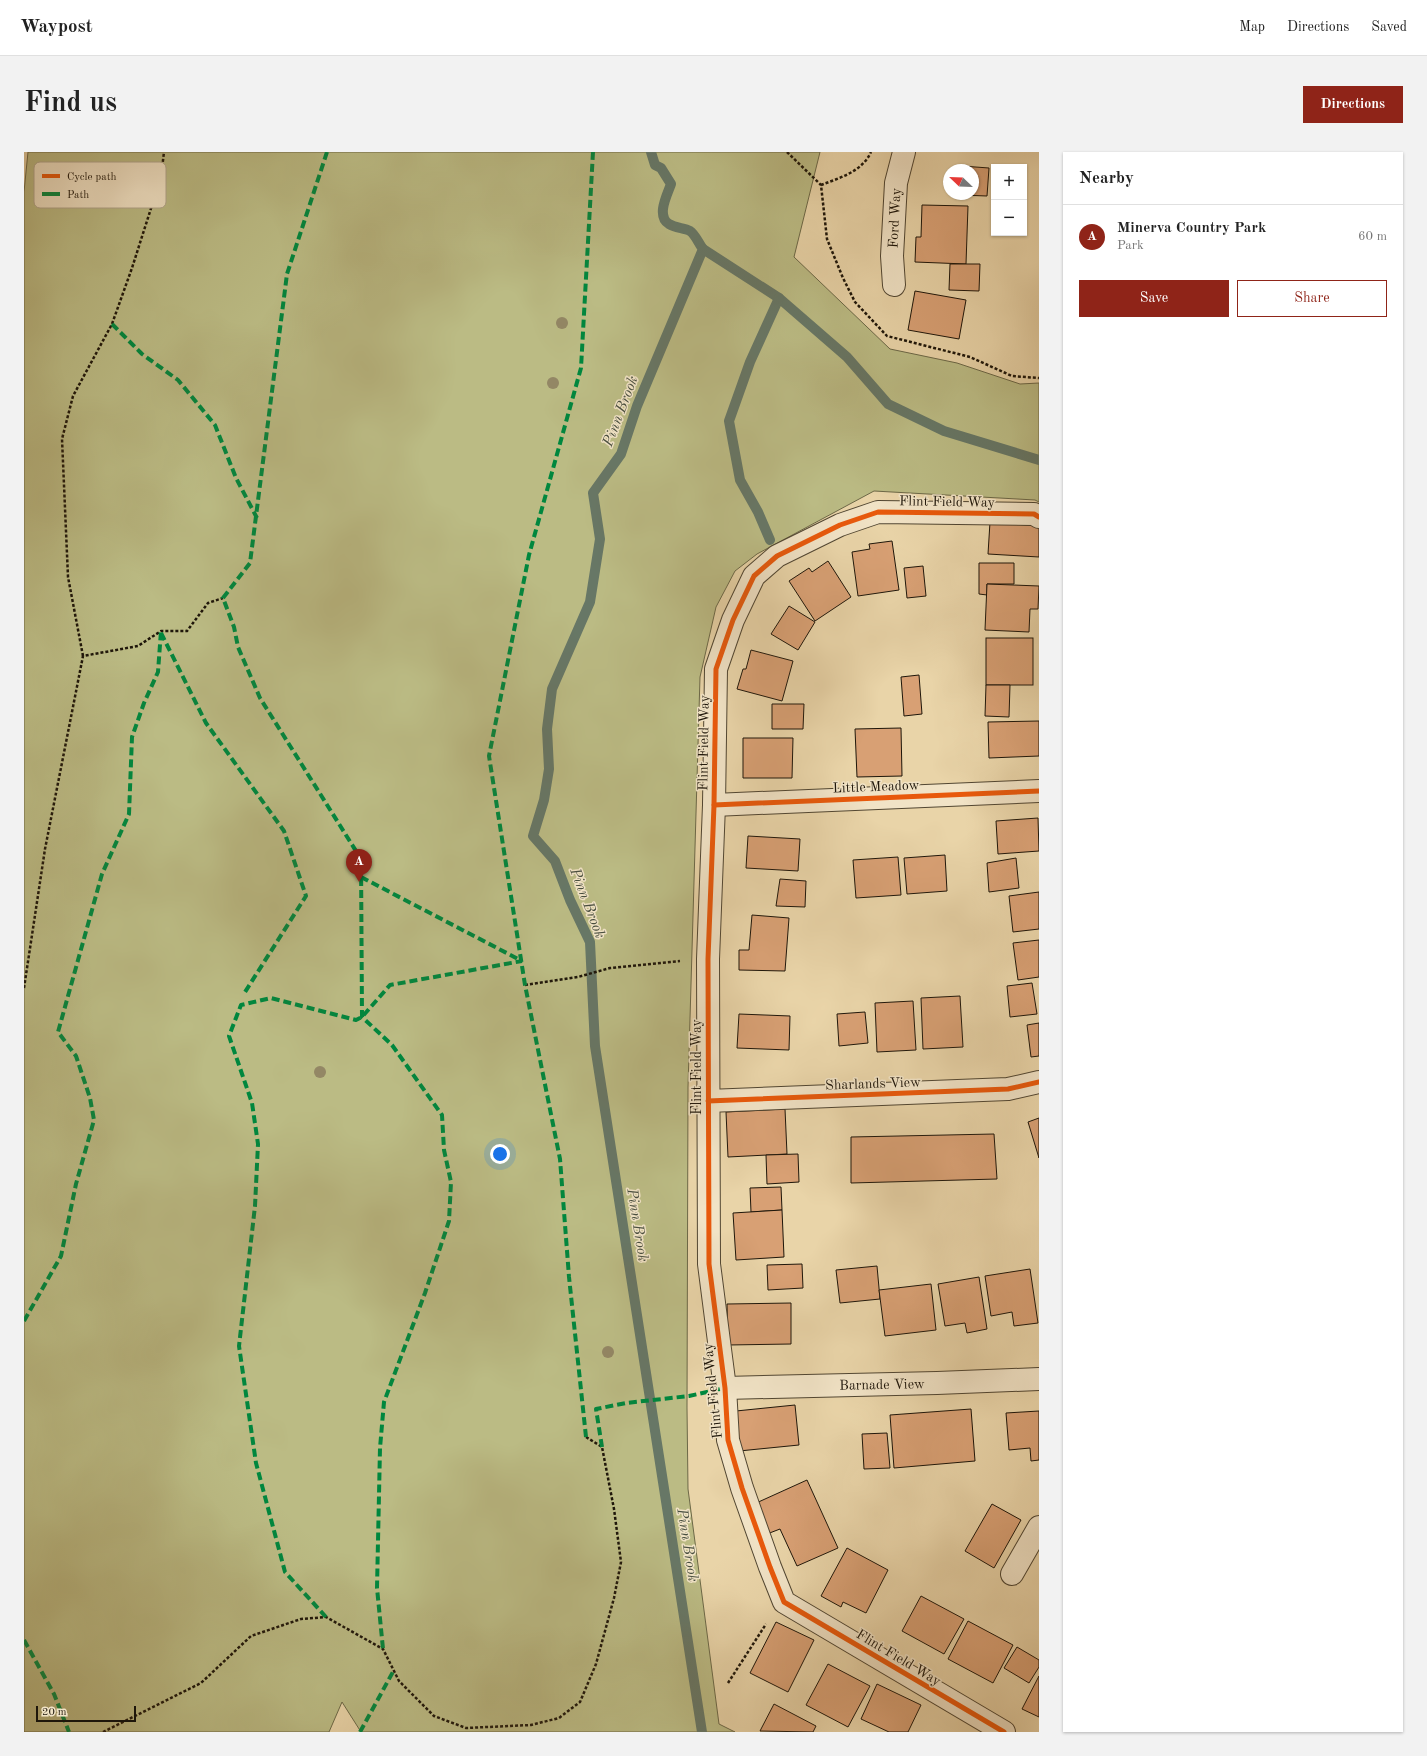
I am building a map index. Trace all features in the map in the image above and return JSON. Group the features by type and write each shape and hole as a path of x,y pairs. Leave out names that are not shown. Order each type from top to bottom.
{"street":[{"name":"Ford Way","path":"894,285 892,256 896,183 904,152"},
{"name":"Flint Field Way","path":"1004,1732 784,1602 742,1488 728,1440 725,1388 709,1264 708,959 714,805 716,669 733,620 754,576 777,556 840,525 878,512 1034,514 1039,517"},
{"name":"Little Meadow","path":"714,805 1039,791"},
{"name":"Sharlands View","path":"708,1102 1008,1089 1039,1082"},
{"name":"Barnade View","path":"725,1388 937,1383 1039,1378"},
{"path":"1012,1574 1039,1527"}],"path":[{"path":"163,162 164,152"},
{"path":"787,152 821,185 859,167 871,152"},
{"path":"24,988 37,913 45,849 83,656 68,577 62,439 73,396 112,324 151,208"},
{"path":"83,656 138,646 160,631 187,631 208,603 223,598"},
{"path":"525,985 578,977 610,968 708,959"},
{"path":"103,1732 201,1683 251,1636 301,1619 326,1617 383,1649 399,1681 434,1716 466,1728 531,1725 559,1718 580,1702 596,1664 614,1598 621,1562 614,1509 602,1447 586,1437"},
{"path":"728,1683 766,1622 784,1602"}],"green space":[{"path":"28,152 820,152 794,257 890,349 957,363 1020,384 1039,383 1039,502 1035,500 874,491 757,554 735,571 716,607 700,677 688,1087 688,1489 719,1724 735,1732 361,1732 342,1702 329,1732 24,1732 24,192"}],"building":[{"path":"979,167 989,168 987,196 979,196"},
{"path":"922,205 968,206 966,264 915,262 916,237 921,237"},
{"path":"950,264 980,264 979,291 949,290"},
{"path":"915,291 966,300 959,339 908,330"},
{"path":"990,522 1039,526 1039,557 988,554"},
{"path":"892,541 899,590 858,596 852,552 870,549 869,544"},
{"path":"828,561 851,597 815,621 789,581 809,568 812,572"},
{"path":"979,563 1014,563 1014,584 987,584 987,595 979,594"},
{"path":"923,566 926,596 907,598 904,568"},
{"path":"987,584 1039,586 1038,609 1030,609 1029,632 985,630"},
{"path":"789,606 815,622 798,650 771,634"},
{"path":"986,638 1033,638 1033,685 986,685"},
{"path":"751,650 793,661 782,701 737,689 743,669 746,669"},
{"path":"919,675 922,714 904,716 901,677"},
{"path":"986,685 1010,685 1009,717 985,716"},
{"path":"772,704 804,704 803,729 772,729"},
{"path":"1039,721 1039,756 989,758 988,722"},
{"path":"901,728 902,776 857,777 855,729"},
{"path":"743,738 793,738 792,778 743,778"},
{"path":"1038,818 1039,851 998,854 996,821"},
{"path":"748,836 800,839 798,871 746,868"},
{"path":"945,855 947,891 907,894 904,858"},
{"path":"898,857 901,895 856,898 853,860"},
{"path":"1016,858 1019,888 989,892 987,863"},
{"path":"780,879 806,881 805,907 776,906"},
{"path":"1039,892 1039,929 1013,932 1009,896"},
{"path":"752,915 789,918 785,971 739,970 739,950 749,950"},
{"path":"1039,940 1039,977 1018,980 1013,943"},
{"path":"1032,983 1037,1014 1010,1017 1007,986"},
{"path":"960,996 963,1047 923,1049 921,998"},
{"path":"913,1001 916,1050 877,1052 875,1003"},
{"path":"865,1012 868,1043 839,1046 837,1014"},
{"path":"739,1014 790,1016 789,1050 737,1048"},
{"path":"1039,1023 1039,1056 1031,1057 1027,1025"},
{"path":"785,1109 787,1154 728,1157 726,1112"},
{"path":"1039,1118 1039,1158 1028,1122"},
{"path":"994,1134 997,1179 851,1183 851,1137"},
{"path":"798,1154 799,1182 767,1184 766,1155"},
{"path":"781,1187 782,1210 751,1212 750,1188"},
{"path":"782,1210 784,1257 736,1260 733,1213"},
{"path":"802,1264 803,1288 768,1290 767,1265"},
{"path":"877,1266 880,1299 840,1303 836,1270"},
{"path":"1030,1269 1038,1323 1014,1326 1012,1312 991,1316 985,1276"},
{"path":"979,1277 987,1329 967,1333 965,1323 945,1326 938,1284"},
{"path":"931,1284 936,1330 885,1336 879,1290"},
{"path":"791,1303 791,1344 728,1345 727,1304"},
{"path":"795,1405 799,1445 739,1451 736,1411"},
{"path":"971,1409 975,1461 894,1468 890,1415"},
{"path":"1039,1411 1039,1460 1031,1461 1030,1448 1009,1450 1006,1413"},
{"path":"887,1433 890,1468 864,1469 862,1434"},
{"path":"807,1480 838,1548 797,1566 780,1529 767,1534 754,1504"},
{"path":"992,1504 1021,1520 994,1568 965,1551"},
{"path":"847,1548 888,1570 866,1613 843,1602 841,1607 821,1596"},
{"path":"921,1596 964,1619 944,1654 902,1631"},
{"path":"968,1621 1013,1645 993,1683 948,1659"},
{"path":"776,1622 814,1640 788,1692 750,1673"},
{"path":"1017,1647 1039,1660 1039,1667 1029,1683 1004,1668"},
{"path":"828,1664 870,1686 848,1727 806,1705"},
{"path":"1039,1676 1039,1717 1022,1709"},
{"path":"877,1684 921,1705 908,1732 889,1732 861,1719"},
{"path":"774,1704 816,1726 813,1732 760,1731"}],"waterway":[{"name":"Pinn Brook","path":"651,152 655,165 661,168 671,184 665,199 663,211 665,220 671,225 692,232 703,249 637,406 621,454 593,493 600,539 590,602 552,689 547,729 549,769 544,800 533,836 555,861 570,900 590,942 595,1046 702,1732"},
{"path":"703,249 779,298 847,357 888,404 944,431 1039,460"},
{"path":"770,540 758,512 740,480 729,421 750,362 779,298"}],"marked path":[{"path":"327,152 287,274 250,563 223,598 234,627 238,647 260,698 361,859 362,1017 392,1045 442,1115 444,1150 451,1182 449,1221 425,1293 384,1402 380,1448 377,1588 383,1649"},
{"path":"586,1437 569,1277 560,1159 525,985 489,756 529,555 581,368 593,152"},
{"path":"112,324 142,354 178,380 215,425 236,478 257,518"},
{"path":"24,1321 61,1256 76,1184 94,1120 90,1098 76,1056 58,1032 102,874 129,814 132,737 144,703 158,672 161,631"},
{"path":"161,633 206,723 284,831 306,896 245,992"},
{"path":"361,877 522,961"},
{"path":"326,1617 285,1572 256,1463 239,1346 255,1206 258,1144 252,1103 229,1036 241,1005 271,998 356,1020 362,1017 390,985 522,961"},
{"path":"602,1447 596,1409 626,1403 689,1396 725,1388"},
{"path":"24,1640 54,1694 69,1732"},
{"path":"360,1732 394,1670"}],"cycle path":[{"path":"1004,1732 784,1602 742,1488 728,1440 725,1388 709,1264 708,959 714,805 716,669 733,620 754,576 777,556 840,525 878,512 1034,514 1039,517"},
{"path":"714,805 1039,791"},
{"path":"708,1101 1008,1089 1039,1082"}],"place":[{"name":"Minerva Country Park","path":"359,882"}]}
